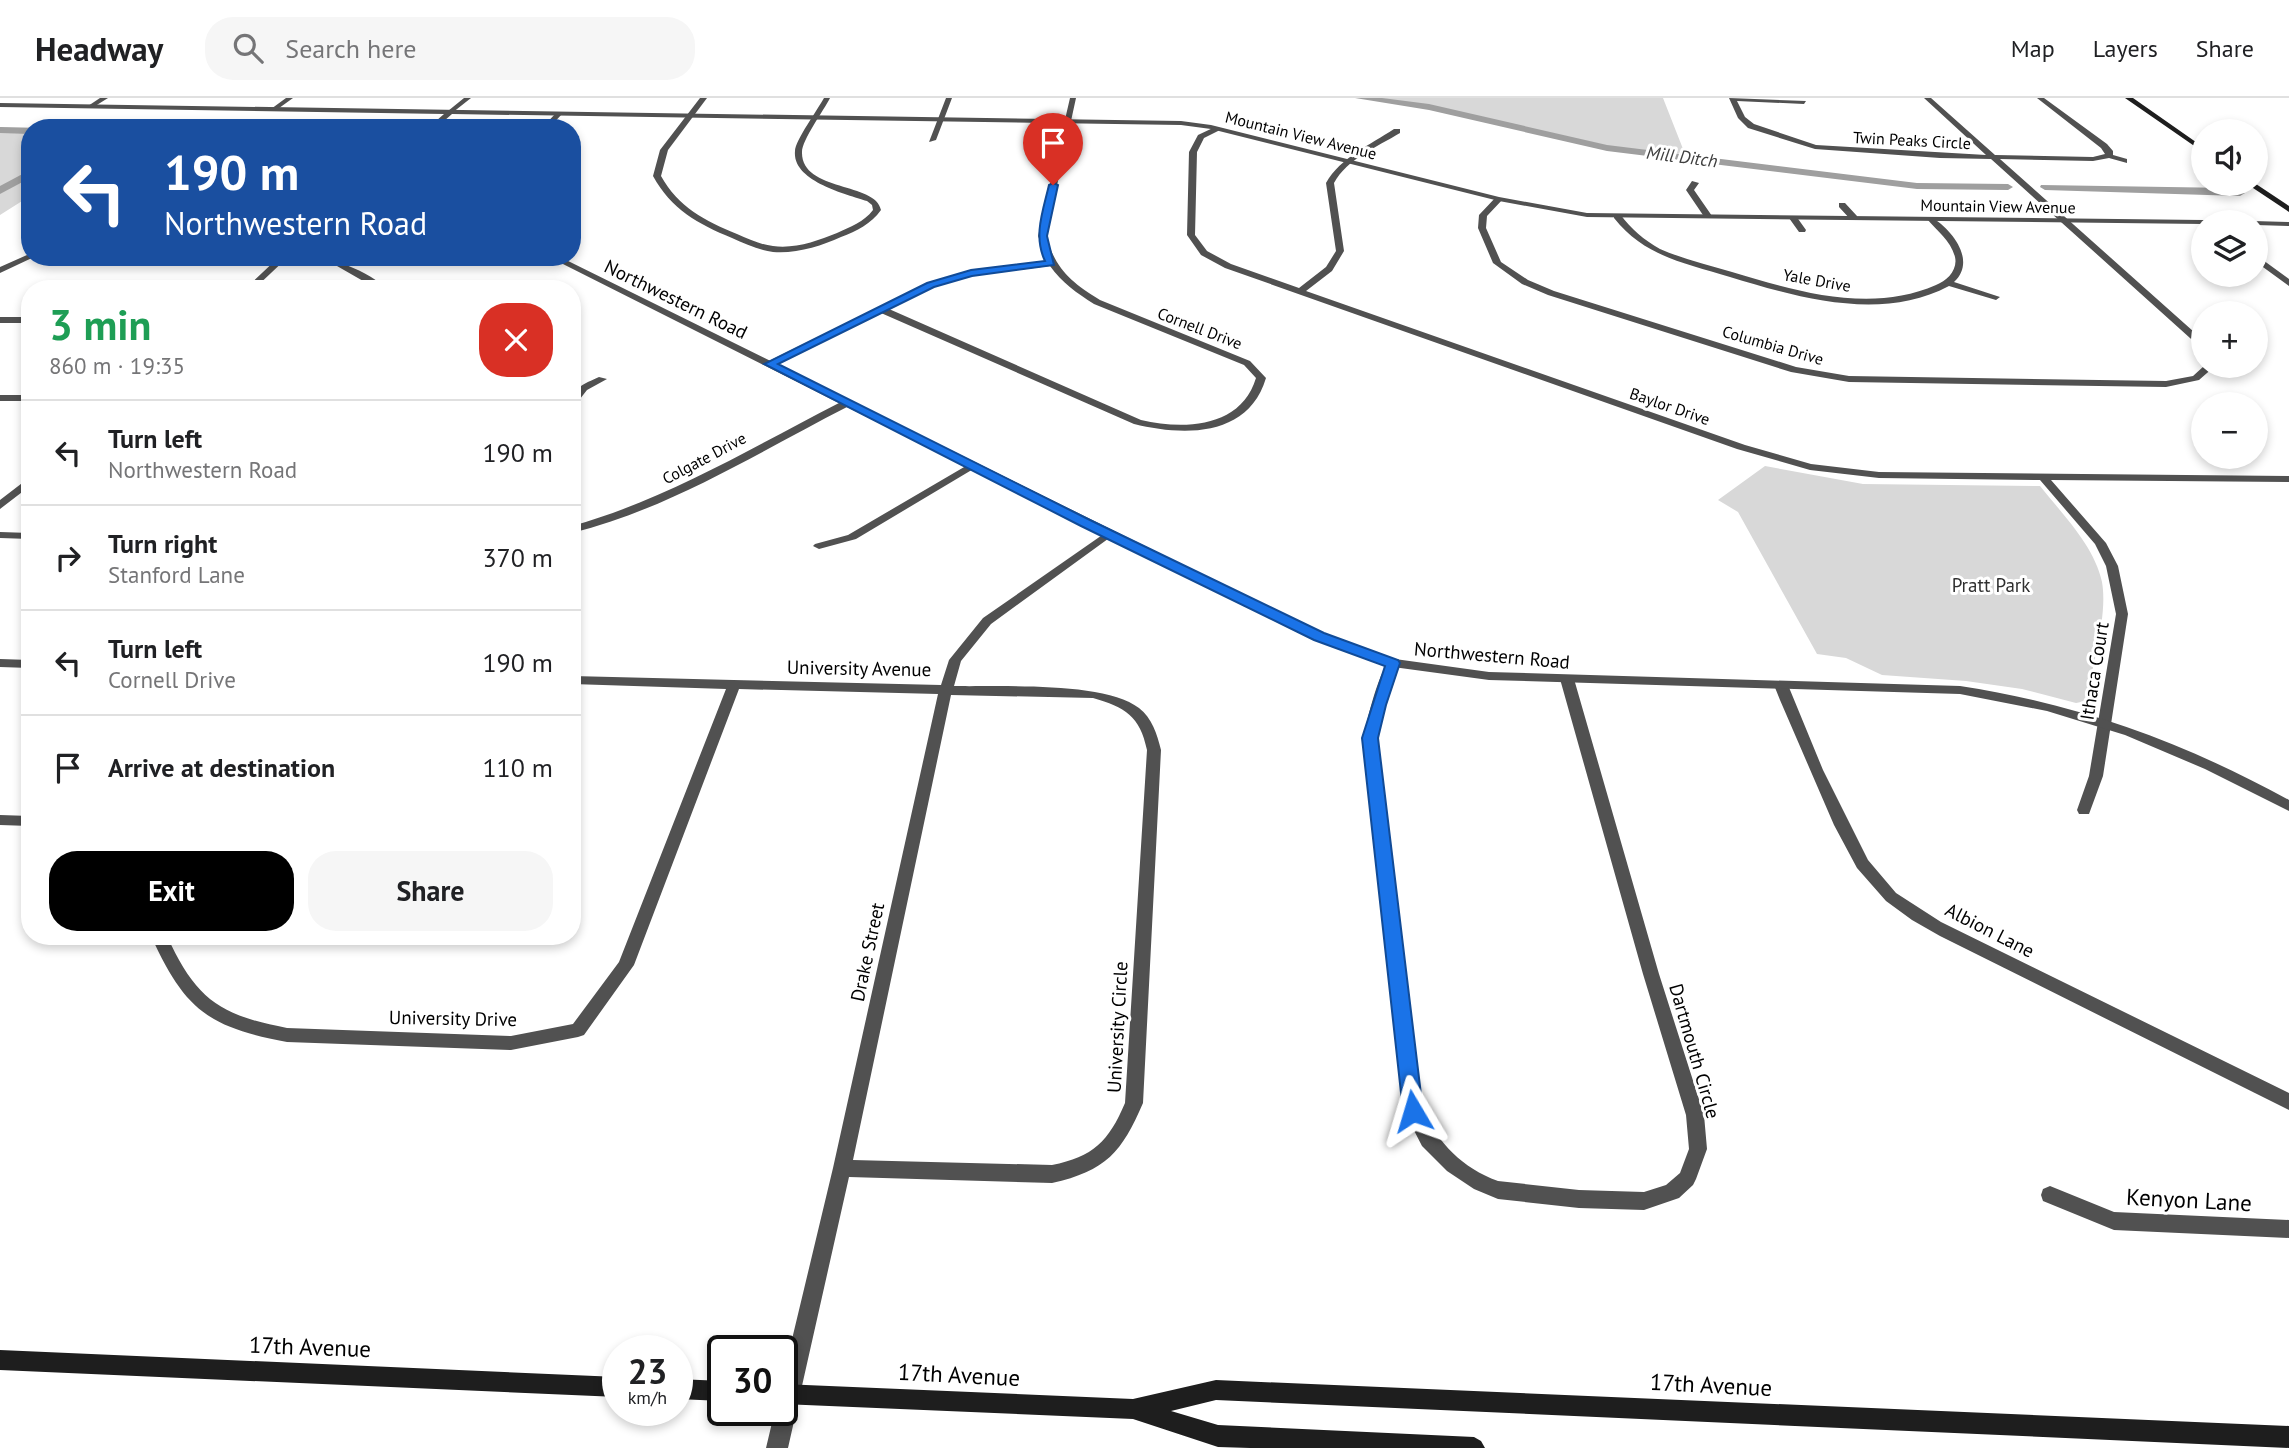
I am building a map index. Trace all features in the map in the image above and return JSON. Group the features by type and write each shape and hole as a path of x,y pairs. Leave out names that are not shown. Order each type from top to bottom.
{"main road":[{"path":"2128,98 2191,142"},
{"path":"2268,195 2289,210"},
{"name":"17th Avenue","path":"0,1360 602,1386"},
{"name":"17th Avenue","path":"1133,1409 1216,1390 2289,1437"},
{"name":"17th Avenue","path":"798,1395 1133,1409 1218,1436 1474,1448"}],"street":[{"path":"90,107 105,98"},
{"path":"273,110 290,98"},
{"path":"442,119 468,98"},
{"path":"704,98 664,150 657,176 664,191 677,206 709,226 761,247 784,249 818,243 841,234 867,222 877,211 876,204 870,200 810,175 801,167 797,158 797,149 827,98"},
{"path":"932,140 949,98"},
{"path":"770,364 949,278 1051,263 1044,250 1042,236 1073,98"},
{"name":"Twin Peaks Circle","path":"1804,102 1732,98 1742,118 1751,125 1805,144 1836,150 1994,158 2093,159 2109,156 2124,161"},
{"path":"1927,98 2191,334"},
{"name":"Twin Peaks Circle","path":"2040,98 2104,146 2109,151 2109,156"},
{"name":"Mountain View Avenue","path":"0,105 1181,123 1218,129 1499,199 1562,212 1617,216 2191,222"},
{"path":"553,119 558,114"},
{"name":"Baylor Drive","path":"1218,129 1201,137 1193,152 1191,235 1194,243 1219,262 1741,447 1810,467 1879,475 2289,480"},
{"path":"1300,291 1328,271 1340,251 1330,183 1333,175 1349,161 1398,131"},
{"path":"1695,183 1690,190 1708,216"},
{"name":"Columbia Drive","path":"1499,199 1483,215 1482,228 1497,263 1525,282 1590,306 1812,374 1849,379 2165,384 2196,378"},
{"path":"1842,205 1854,218"},
{"name":"Yale Drive","path":"1617,216 1632,234 1660,251 1806,295 1828,299 1884,300 1907,298 1949,283"},
{"path":"1793,218 1802,230"},
{"path":"1931,219 1950,237 1960,252 1962,260 1949,283 1996,297"},
{"path":"2268,223 2289,224"},
{"path":"0,270 21,261"},
{"name":"Cornell Drive","path":"881,309 1138,422 1158,427 1181,429 1206,426 1249,403 1259,391 1261,378 1247,363 1109,307 1066,280 1051,263"},
{"path":"258,280 274,266"},
{"path":"343,266 368,280"},
{"name":"Northwestern Road","path":"571,266 1319,637 1393,663 1467,674 1567,679 1960,690 2046,704 2105,722 2204,761 2289,806"},
{"path":"2268,267 2289,283"},
{"path":"0,320 21,320"},
{"path":"581,391 603,379"},
{"path":"0,398 21,398"},
{"name":"Colgate Drive","path":"581,527 618,517 655,501 846,403"},
{"path":"820,546 852,537 971,466"},
{"name":"Ithaca Court","path":"2043,477 2100,543 2112,566 2122,614 2096,776 2084,810"},
{"path":"0,506 21,488"},
{"name":"Drake Street","path":"798,1346 842,1168 946,689 955,660 987,621 1108,534"},
{"path":"0,535 21,536"},
{"path":"0,663 21,664"},
{"name":"Dartmouth Circle","path":"1393,663 1370,738 1413,1111 1428,1140 1453,1165 1480,1183 1498,1190 1580,1199 1644,1201 1672,1192 1687,1178 1698,1149 1695,1115 1651,974 1567,679"},
{"name":"University Avenue","path":"581,680 1093,694 1119,701 1140,714"},
{"name":"University Drive","path":"164,945 190,995 212,1013 251,1029 287,1035 511,1043 578,1030 626,965 734,685"},
{"name":"Albion Lane","path":"1781,685 1795,726 1856,854 1870,875 1890,896 1916,915 1965,941 2289,1102"},
{"name":"University Circle","path":"842,1168 1052,1174 1076,1170 1097,1159 1121,1134 1134,1103 1154,750 1151,730 1140,714"},
{"path":"0,820 21,821"},
{"name":"Kenyon Lane","path":"2050,1195 2114,1221 2289,1229"},
{"name":"Drake Street","path":"777,1448 781,1426"}],"green space":[{"path":"1371,98 1663,98 1685,154 1613,147 1432,106"},
{"path":"0,127 21,127 21,202 0,215"},
{"name":"Pratt Park","path":"1765,466 1863,484 2040,486 2085,543 2102,582 2101,625 2086,701 2076,703 2022,689 1966,681 1882,675 1846,658 1817,654 1738,512 1718,500"}],"waterway":[{"name":"Mill Ditch","path":"1360,98 1429,107 1607,148 1917,186 2008,187"},
{"path":"0,130 21,131"},
{"path":"0,191 21,178"},
{"name":"Mill Ditch","path":"2045,187 2191,190"}],"route":[{"path":"1053,185 1042,236 1044,250 1051,263 949,278 770,364 1085,523 1319,637 1393,663 1370,738 1413,1111"}]}
